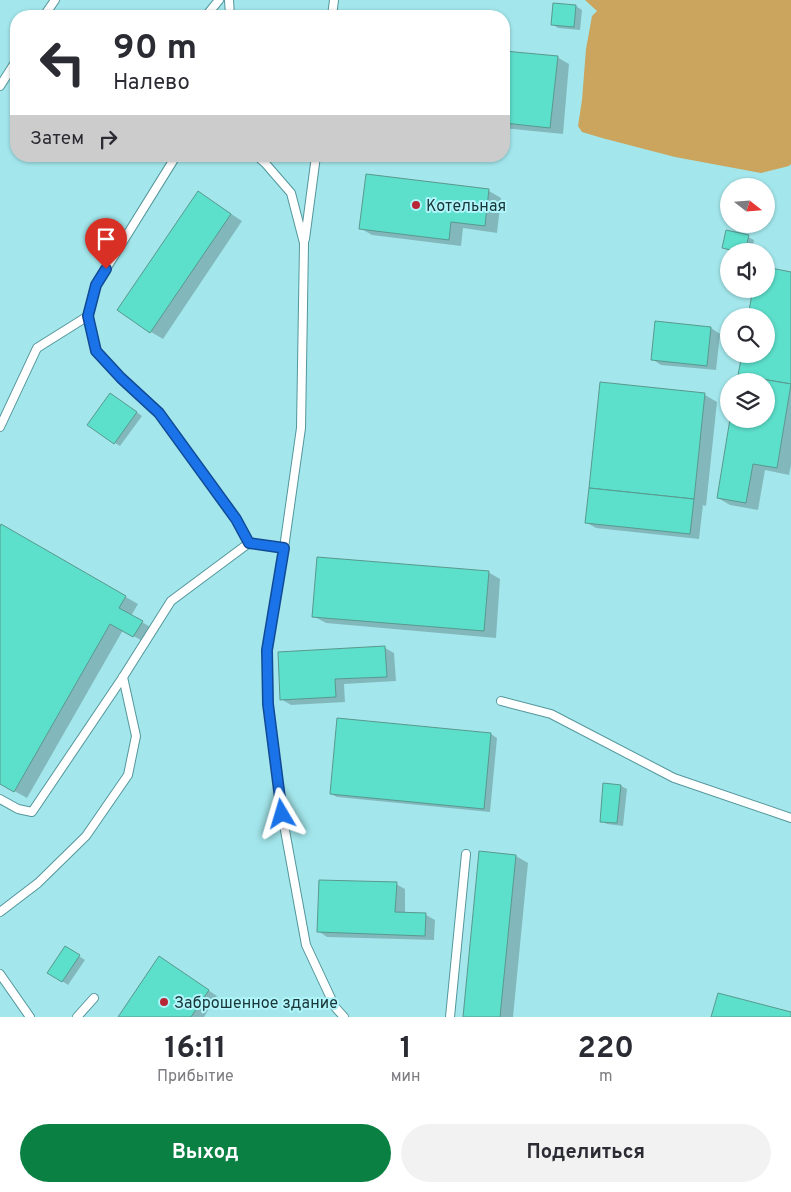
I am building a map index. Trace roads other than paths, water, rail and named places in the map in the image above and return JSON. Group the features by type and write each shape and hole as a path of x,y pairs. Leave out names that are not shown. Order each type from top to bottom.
{"lane":[{"path":"0,86 10,70"},
{"path":"172,162 96,285 88,316 96,351 121,378 159,413 236,519 249,543"},
{"path":"264,162 291,193 304,243"},
{"path":"315,162 304,243 301,428 267,650 268,704 282,814 306,946 335,1007 344,1017"},
{"path":"0,427 37,348 88,316"},
{"path":"0,799 18,809 32,812 123,677 171,601 249,543 284,548"},
{"path":"0,912 38,883 86,836 128,775 136,736 123,677"},
{"path":"501,701 551,714 674,778 791,818"},
{"path":"450,1017 466,854"},
{"path":"0,974 30,1017"},
{"path":"77,1017 94,998"}],"place":[{"name":"Котельная","path":"416,205"},
{"name":"Заброшенное здание","path":"164,1002"}]}
